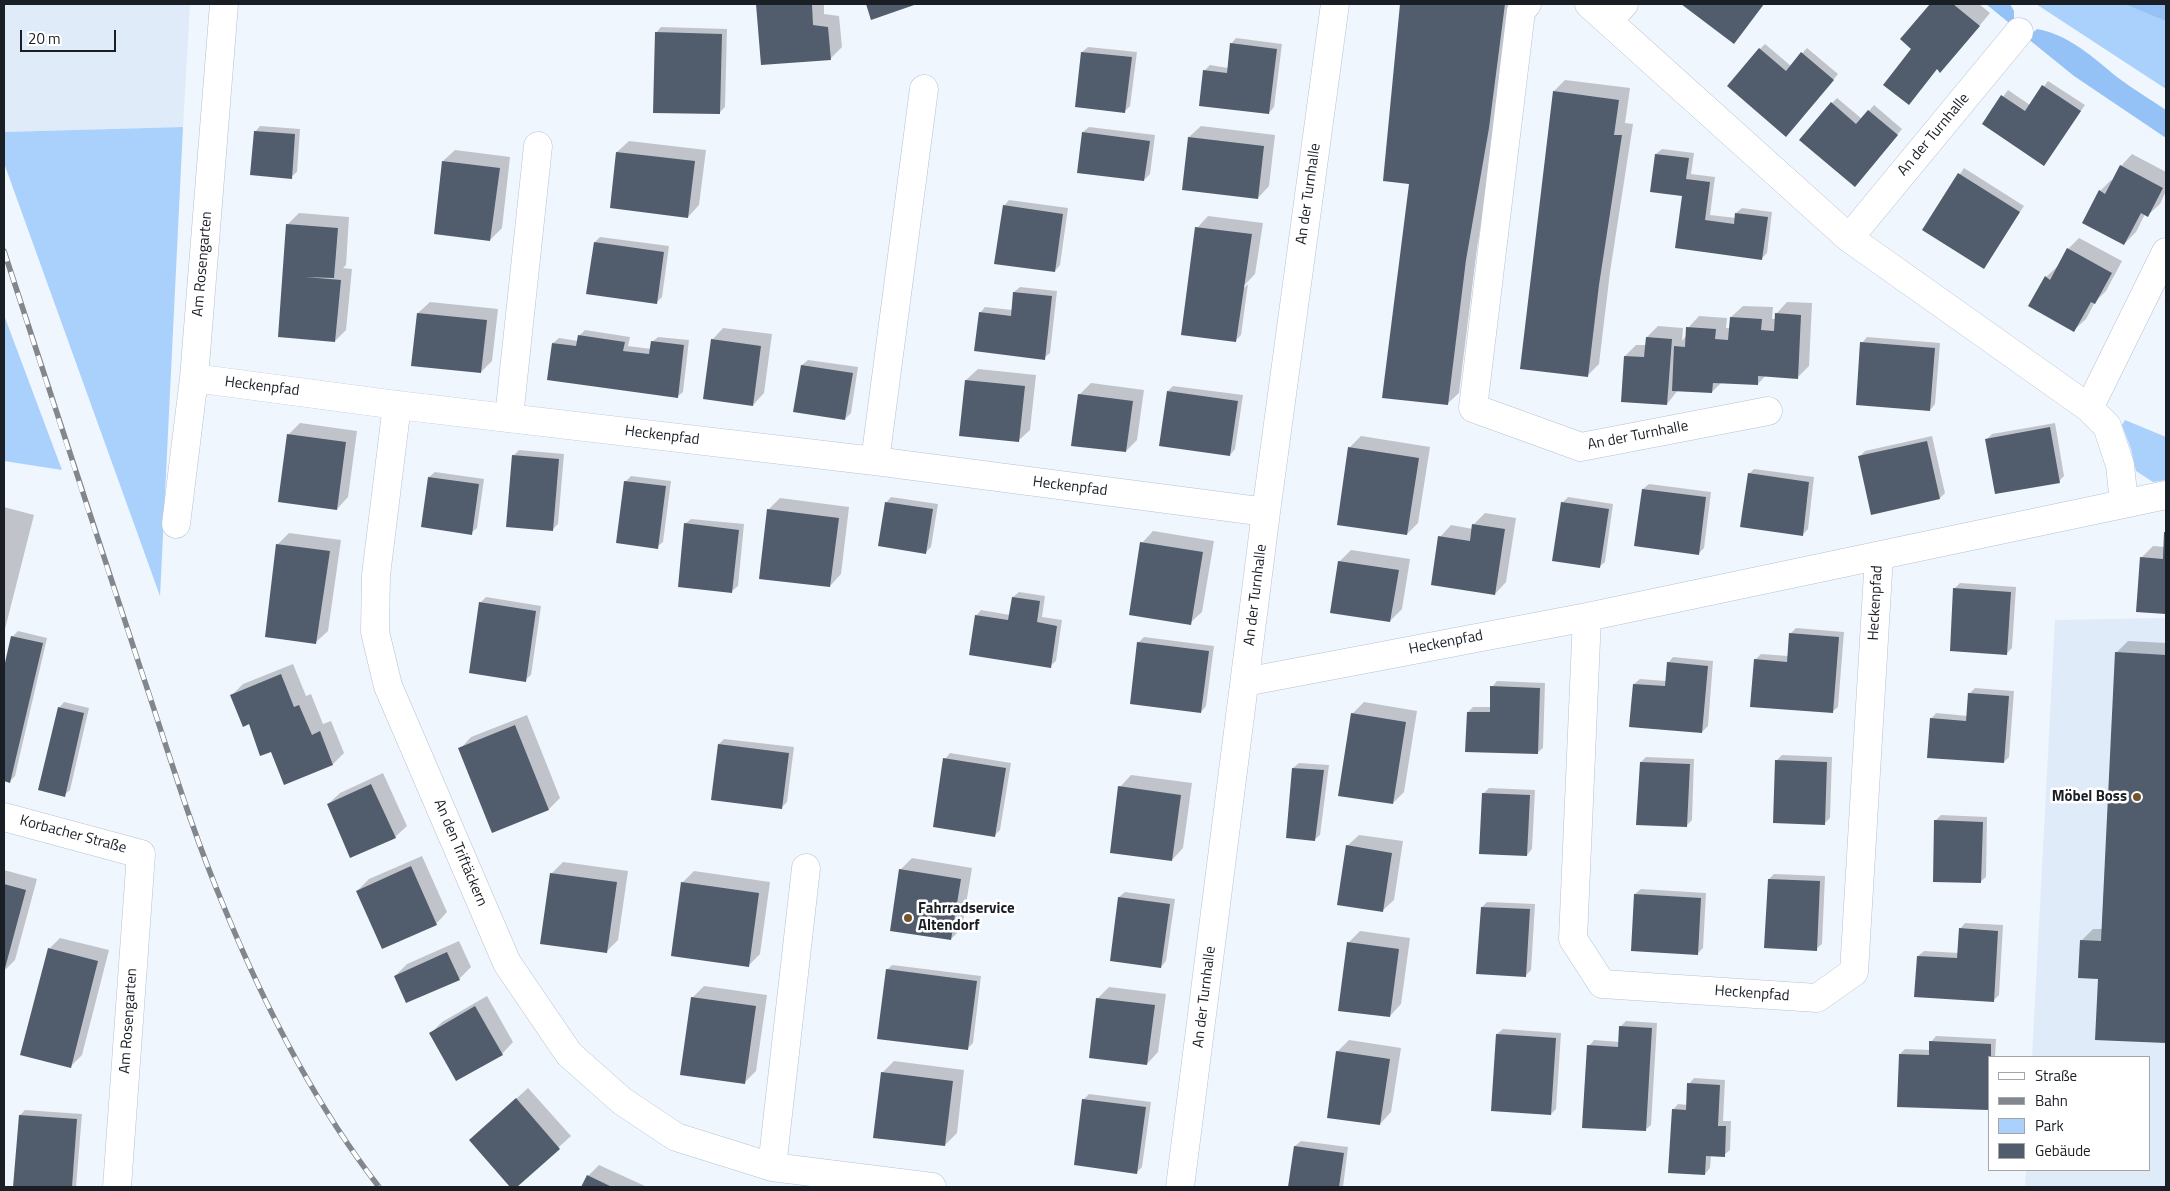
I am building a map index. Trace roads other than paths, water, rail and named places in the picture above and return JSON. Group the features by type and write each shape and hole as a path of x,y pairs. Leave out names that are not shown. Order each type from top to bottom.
{"street":[{"name":"Am Rosengarten","path":"176,524 194,378 224,4"},
{"name":"An der Turnhalle","path":"1180,1187 1266,512 1335,4"},
{"name":"An der Turnhalle","path":"1527,4 1521,11 1473,408 1581,447 1768,412"},
{"path":"1607,9 1849,238 2089,408 2107,426 2120,465 2124,503"},
{"name":"An der Turnhalle","path":"1849,238 2019,32"},
{"path":"875,461 924,89"},
{"path":"509,417 538,146"},
{"path":"2089,408 2166,252"},
{"name":"Heckenpfad","path":"194,378 397,405 875,461 1266,512"},
{"name":"An den Triftäckern","path":"397,405 376,575 374,632 388,686 508,963 569,1054 622,1101 676,1137 772,1167 932,1187"},
{"name":"Heckenpfad","path":"1245,682 1587,617 2166,495"},
{"name":"Heckenpfad","path":"1587,617 1573,939 1602,984 1817,998 1854,972 1879,556"},
{"name":"Korbacher Straße","path":"4,817 142,854"},
{"name":"Am Rosengarten","path":"117,1187 142,854"},
{"path":"772,1167 806,868"}],"railway":[{"path":"4,251 180,788 212,878 239,944 273,1017 333,1122 379,1187"}],"place":[{"name":"Möbel Boss","path":"2137,797"},
{"name":"Fahrradservice Altendorf","path":"908,918"}]}
